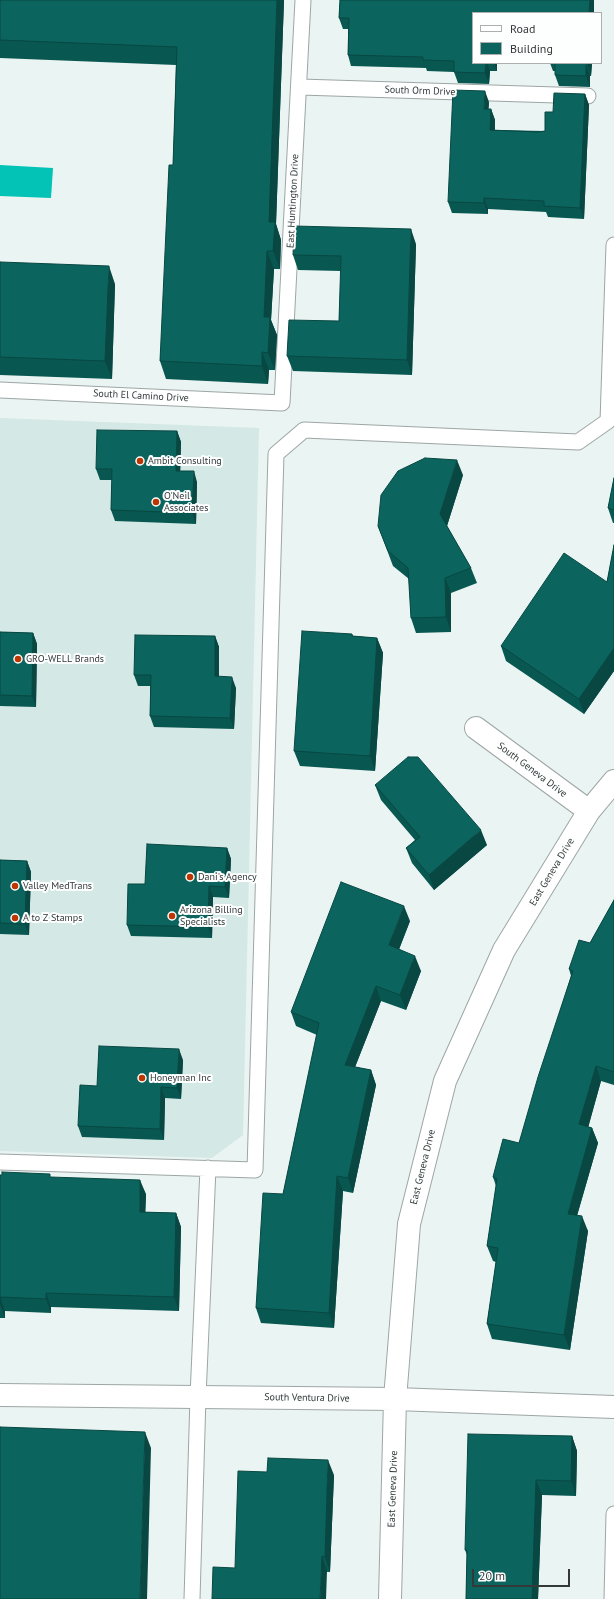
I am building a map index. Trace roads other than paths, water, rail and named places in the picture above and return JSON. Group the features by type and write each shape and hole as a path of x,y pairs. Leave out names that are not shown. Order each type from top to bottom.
{"street":[{"name":"South Geneva Drive","path":"476,728 589,811"},
{"name":"East Geneva Drive","path":"390,1599 395,1399 409,1224 445,1081 504,950 589,811 614,781"},
{"name":"South Ventura Drive","path":"0,1395 395,1399 614,1407"}],"lane":[{"name":"East Huntington Drive","path":"282,403 300,87 303,0"},
{"name":"South Orm Drive","path":"300,87 588,96"},
{"path":"0,1162 255,1170 276,454 304,430 578,442 608,421 614,245"},
{"name":"South El Camino Drive","path":"0,390 282,403"},
{"path":"192,1599 198,1397 208,1168"},
{"path":"612,1599 614,1514"}],"water":[{"path":"0,165 53,168 51,198 0,196"}],"place":[{"name":"Ambit Consulting","path":"140,461"},
{"name":"O'Neil Associates","path":"156,502"},
{"name":"GRO-WELL Brands","path":"18,659"},
{"name":"Dani's Agency","path":"190,877"},
{"name":"Valley MedTrans","path":"15,886"},
{"name":"Arizona Billing Specialists","path":"172,916"},
{"name":"A to Z Stamps","path":"15,918"},
{"name":"Honeyman Inc","path":"142,1078"}]}
